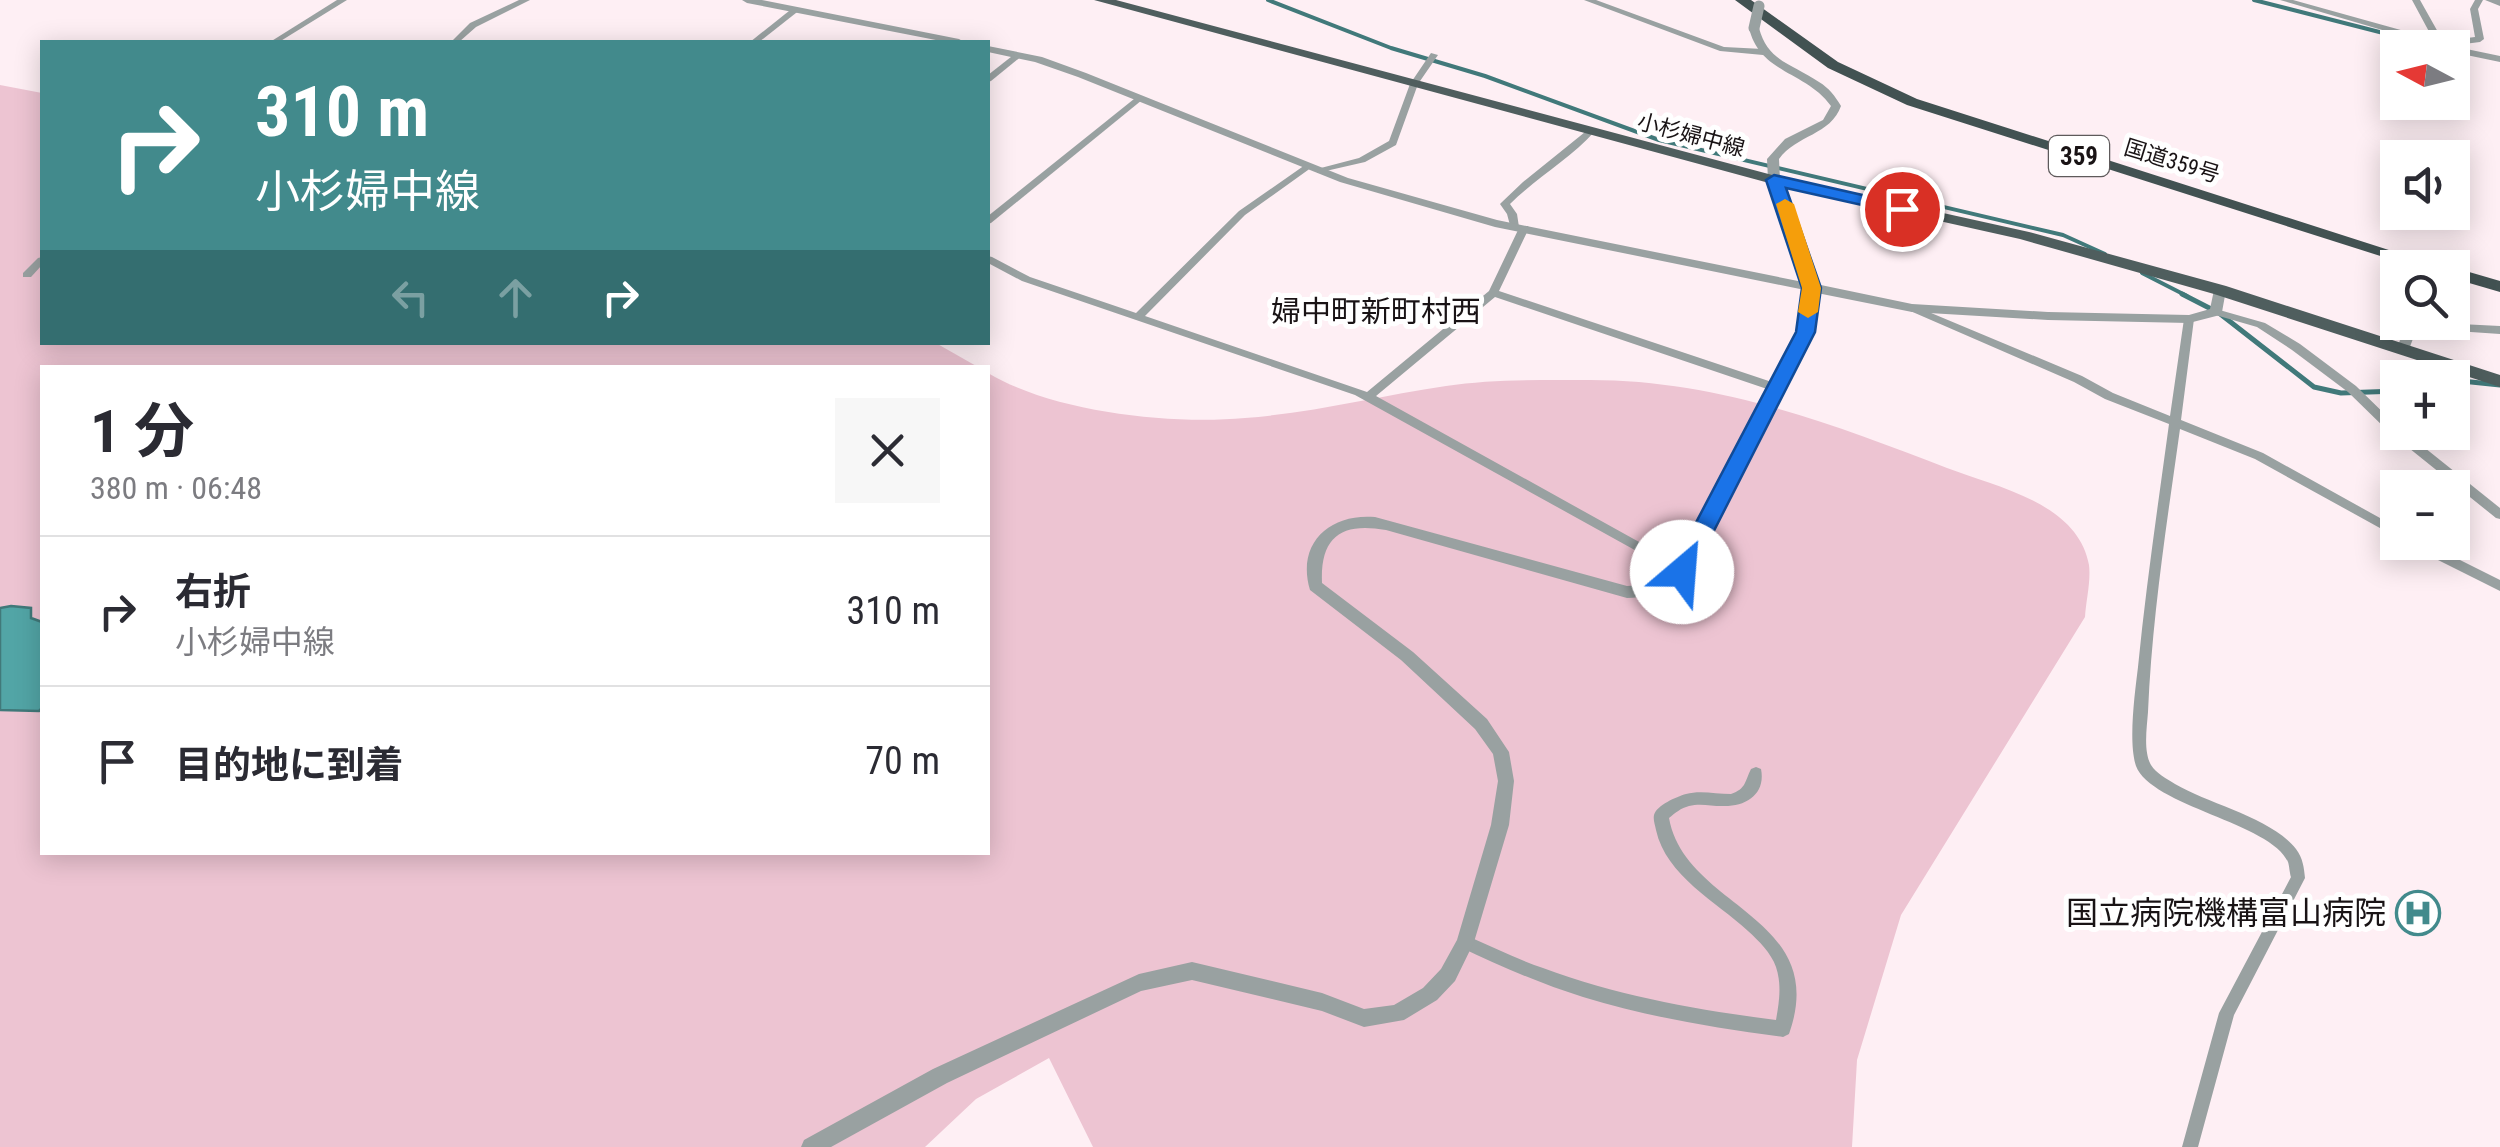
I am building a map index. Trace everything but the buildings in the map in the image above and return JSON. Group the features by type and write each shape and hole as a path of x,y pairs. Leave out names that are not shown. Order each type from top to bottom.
{"highway":[{"name":"国道359号","path":"1742,0 1819,56 1912,102 2380,250"},
{"path":"2470,278 2500,287"}],"main road":[{"name":"小杉婦中線","path":"1101,0 1774,180 2022,236 2220,290 2500,381"}],"street":[{"path":"277,40 343,0"},
{"path":"457,40 472,25 526,0"},
{"path":"747,0 949,40"},
{"path":"830,15 835,0"},
{"path":"1588,0 1723,49 1763,52"},
{"path":"2284,0 2388,30"},
{"path":"2416,0 2436,30"},
{"path":"2470,41 2480,39 2474,10 2479,0"},
{"path":"2490,0 2500,3"},
{"path":"811,1147 940,1076 1139,983 1192,971 1322,1002 1364,1018 1397,1014 1439,985 1464,942 1500,825 1506,781 1501,752 1481,724 1407,656 1314,586 1312,567 1322,540 1351,522 1369,523 1627,592 1660,590 1682,572 1806,332 1811,288 1774,180 1773,159 1790,137 1824,126 1834,116 1836,106 1821,85 1763,52 1755,43 1754,28 1761,3"},
{"path":"757,40 797,9"},
{"path":"990,49 1020,55 1139,98 1386,195 1519,228 1912,308 2189,319 2216,312 2261,325 2296,347 2500,515"},
{"path":"2470,52 2500,59"},
{"path":"990,78 1020,55"},
{"path":"1320,171 1362,160 1393,143 1414,84 1434,55"},
{"path":"990,219 1139,98"},
{"path":"1368,396 1493,293 1519,228 1505,204 1542,170 1567,158 1590,131"},
{"path":"1138,317 1242,212 1305,168"},
{"path":"990,260 1026,279 1368,396 1682,572"},
{"path":"27,275 40,262"},
{"path":"2216,312 2220,290"},
{"path":"1493,293 1777,388"},
{"path":"1912,308 2174,423 2260,456 2380,524"},
{"path":"2189,319 2142,686 2139,758 2145,770 2271,838 2293,856 2298,878 2227,1012 2190,1147"},
{"path":"2404,349 2408,334 2425,326 2500,330"},
{"path":"2448,560 2500,586"},
{"path":"1464,942 1533,975 1598,994 1694,1018 1784,1028 1790,1006 1786,963 1773,944 1694,878 1665,838 1661,816 1678,800 1689,797 1734,800 1752,788 1756,773"}],"shaded area":[{"path":"0,85 40,93 40,345 939,345 974,365 40,365 40,855 990,855 990,374 1045,397 1112,413 1215,420 1270,416 1446,386 1499,381 1590,380 1683,387 1816,420 2033,500 2069,526 2082,544 2089,565 2085,617 1901,915 1857,1060 1852,1147 1093,1147 1049,1058 976,1099 925,1147 0,1147"}],"water":[{"path":"0,608 31,608 31,618 40,621 39,711 0,710"}],"waterway":[{"path":"1268,0 1391,48 1485,76 1659,140 2063,235 2105,254"},
{"path":"2254,0 2380,32"},
{"path":"2142,273 2187,296"},
{"path":"2182,294 2219,313 2314,387 2341,393 2380,392"},
{"path":"2470,382 2500,385"}],"slow traffic":[{"path":"1785,204 1811,288 1808,312"}],"place":[{"name":"国立病院機構富山病院","path":"2418,913"}],"district":[{"name":"婦中町新町村西","path":"1376,311"}],"route":[{"path":"1682,572 1806,332 1811,288 1792,222 1774,180 1902,209"}]}
